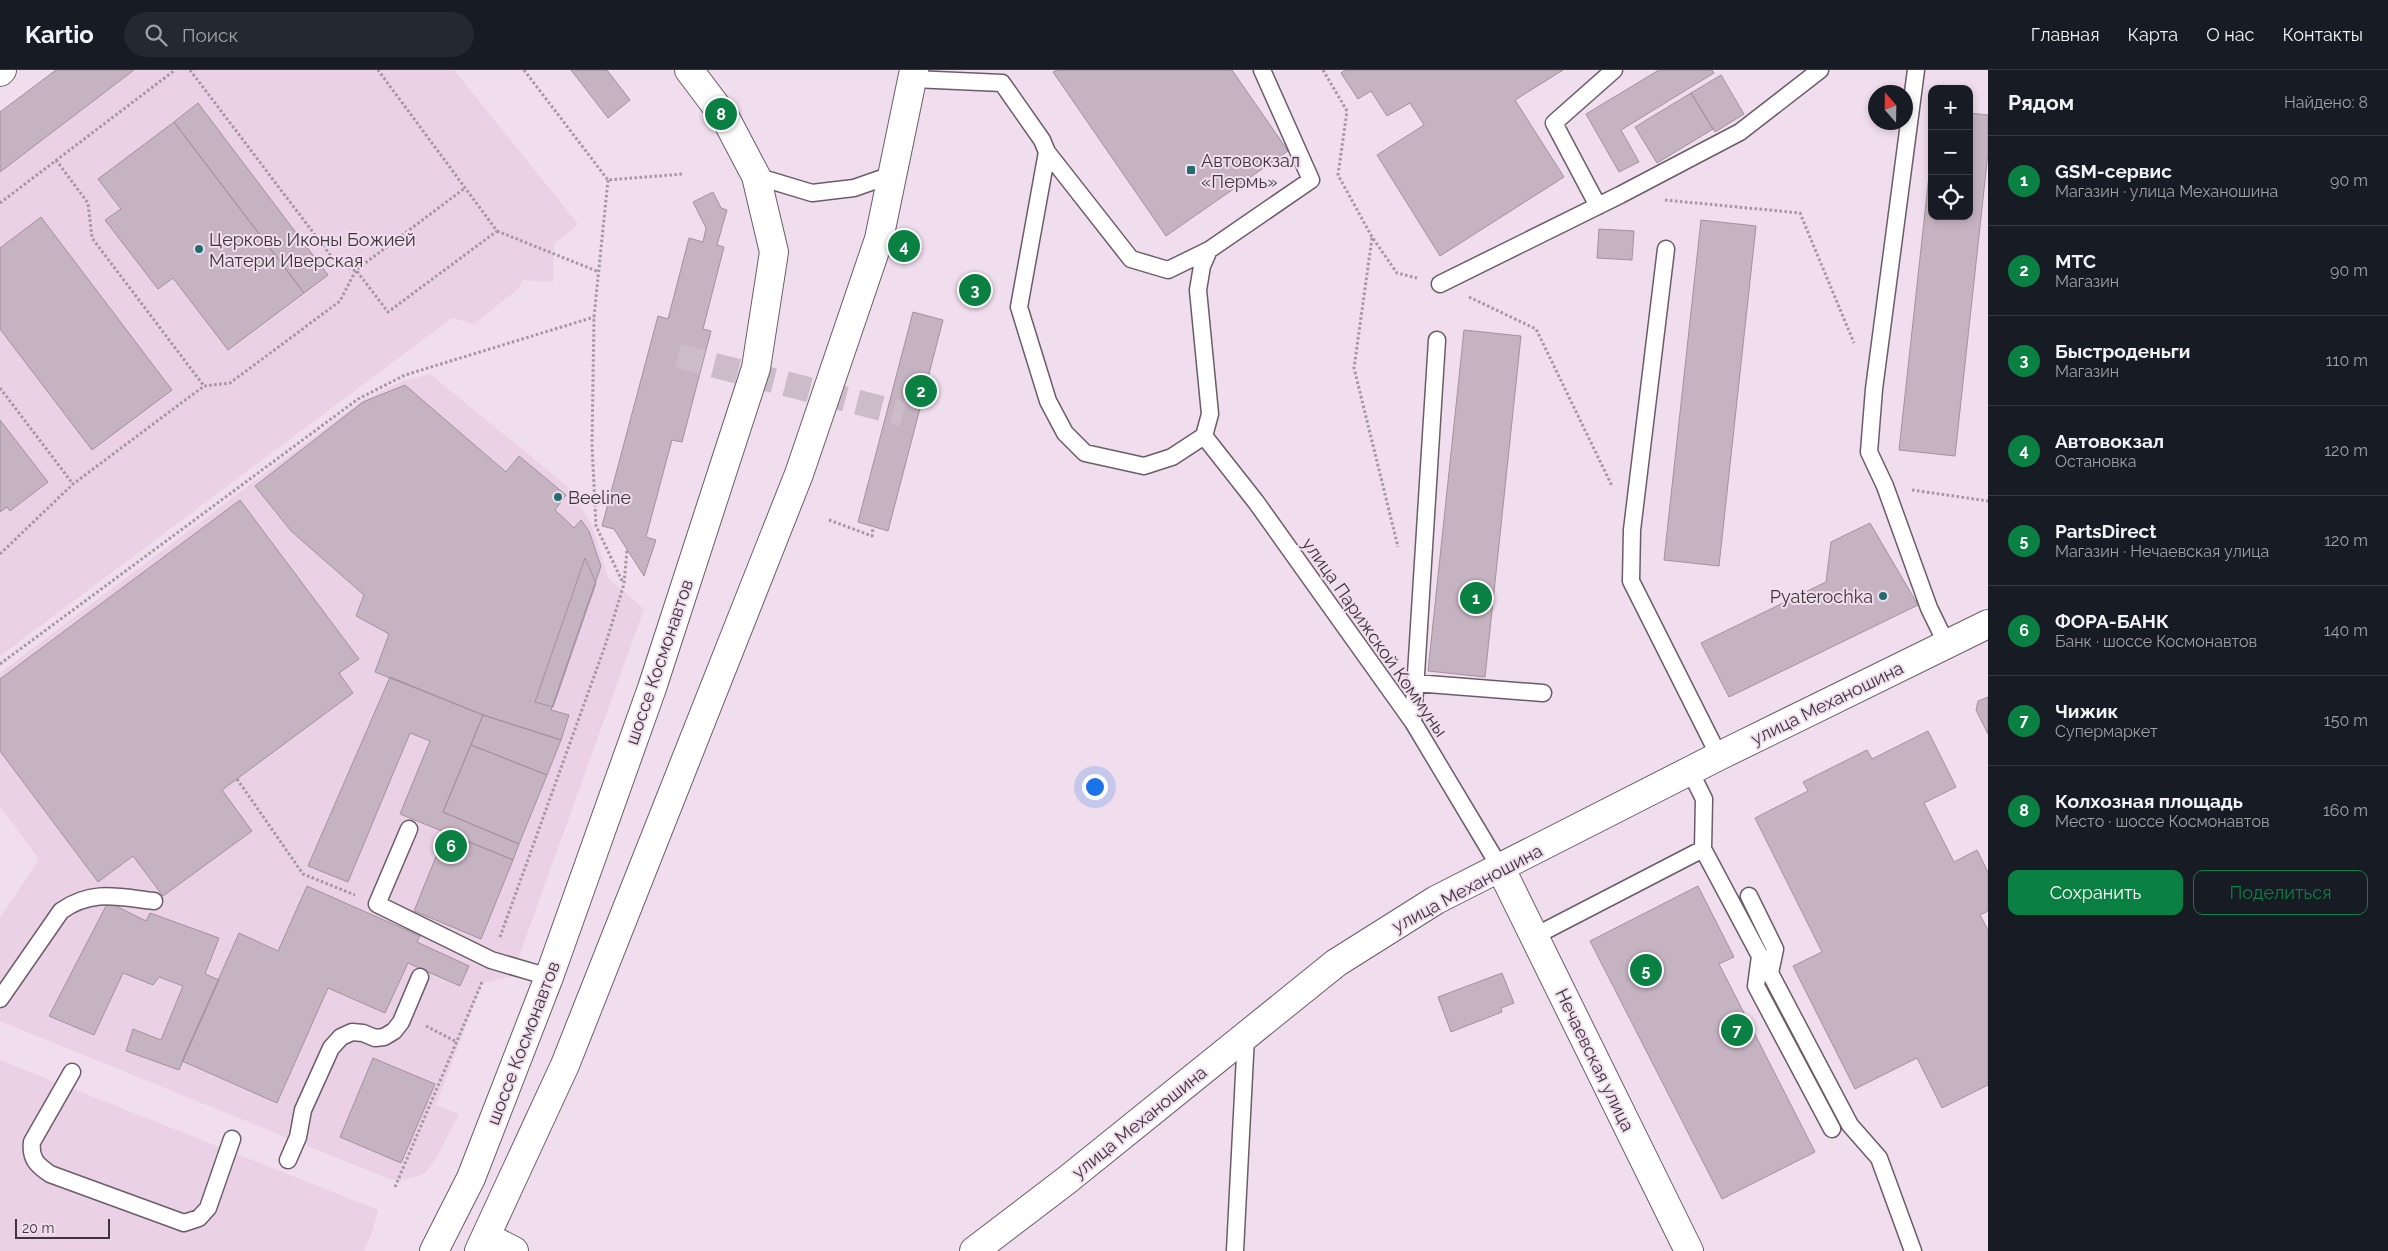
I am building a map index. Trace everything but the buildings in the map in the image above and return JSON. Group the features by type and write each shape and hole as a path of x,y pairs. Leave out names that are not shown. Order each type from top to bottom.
{"main road":[{"name":"шоссе Космонавтов","path":"434,1251 471,1178 549,977 652,688 756,368 774,252 756,176 726,118 689,70"},
{"path":"514,1251 483,1244 565,1065 799,474 879,239 914,75"},
{"name":"улица Механошина","path":"974,1251 1067,1180 1336,963 1436,900 1501,869 1719,756 1988,624"},
{"name":"Нечаевская улица","path":"1501,869 1689,1251"}],"lane":[{"path":"914,75 975,76 1002,83 1037,132 1047,152 1131,259 1168,270 1209,250 1311,180 1262,70"},
{"path":"1598,206 1554,123 1614,70"},
{"path":"1440,284 1620,195 1740,132 1820,70"},
{"path":"1916,70 1874,389 1869,452 1884,486 1929,608 1947,645"},
{"path":"1047,152 1019,307 1048,401 1065,433 1085,453 1144,466 1172,457 1204,436 1210,414 1198,290 1202,266 1209,250"},
{"path":"756,176 812,193 854,188 894,174"},
{"path":"1666,249 1632,530 1631,581 1719,756"},
{"path":"1413,722 1437,340"},
{"name":"улица Парижской Коммуны","path":"1204,436 1256,502 1413,722 1501,869"},
{"path":"1415,683 1543,693"},
{"path":"1690,771 1704,799 1703,849 1760,956 1756,986 1832,1129"},
{"path":"409,829 377,904 491,960 549,977"},
{"path":"1535,936 1703,849"},
{"path":"0,999 61,911 76,901 94,896 154,901"},
{"path":"1749,896 1775,949 1770,973 1850,1125 1879,1158 1913,1251"},
{"path":"288,1160 298,1137 303,1110 331,1048 341,1037 352,1032 363,1033 374,1038 384,1037 394,1031 401,1022 420,977"},
{"path":"1235,1251 1246,1036"},
{"path":"72,1072 32,1142 31,1154 37,1164 50,1174 184,1223 199,1218 208,1208 232,1138"}],"path":[{"path":"0,203 175,70"},
{"path":"190,70 337,264 356,270 388,312 497,231"},
{"path":"378,70 497,231 599,272"},
{"path":"524,70 608,180 594,317 592,445 596,526 624,584"},
{"path":"1323,70 1347,111 1338,175 1372,237 1397,273 1440,284 1536,329 1632,530"},
{"path":"56,160 88,202 92,238 204,386"},
{"path":"608,180 683,174"},
{"path":"0,554 73,484 204,386 230,383 340,300 356,270 465,188"},
{"path":"1620,195 1800,213 1856,345"},
{"path":"1372,237 1354,368 1398,548"},
{"path":"0,664 358,399 405,375 594,317"},
{"path":"0,388 73,484"},
{"path":"1884,486 1988,501"},
{"path":"829,520 872,536 873,526"},
{"path":"395,1187 491,960 605,646 624,584 627,549"},
{"path":"237,779 303,874 343,890"},
{"path":"433,1030 457,1042"}],"shaded area":[{"path":"56,70 454,70 578,224 554,244 553,282 523,280 518,289 474,324 452,318 0,656 0,112"},
{"path":"430,374 567,486 592,525 608,578 644,609 512,976 482,983 436,1105 459,1114 434,1162 424,1174 401,1181 389,1179 0,1021 0,918 39,859 0,806 0,673 361,401 403,381"},
{"path":"0,1060 378,1210 364,1251 0,1251"}],"tunnel":[{"path":"678,356 903,414"}],"place":[{"name":"Колхозная площадь","path":"721,114"},
{"name":"Автовокзал «Пермь»","path":"1191,170"},
{"name":"Автовокзал","path":"904,246"},
{"name":"Церковь Иконы Божией Матери Иверская","path":"199,249"},
{"name":"Быстроденьги","path":"975,290"},
{"name":"МТС","path":"921,391"},
{"name":"Beeline","path":"558,497"},
{"name":"Pyaterochka","path":"1883,596"},
{"name":"GSM-сервис","path":"1476,598"},
{"name":"ФОРА-БАНК","path":"451,846"},
{"name":"PartsDirect","path":"1646,970"},
{"name":"Чижик","path":"1737,1030"}]}
